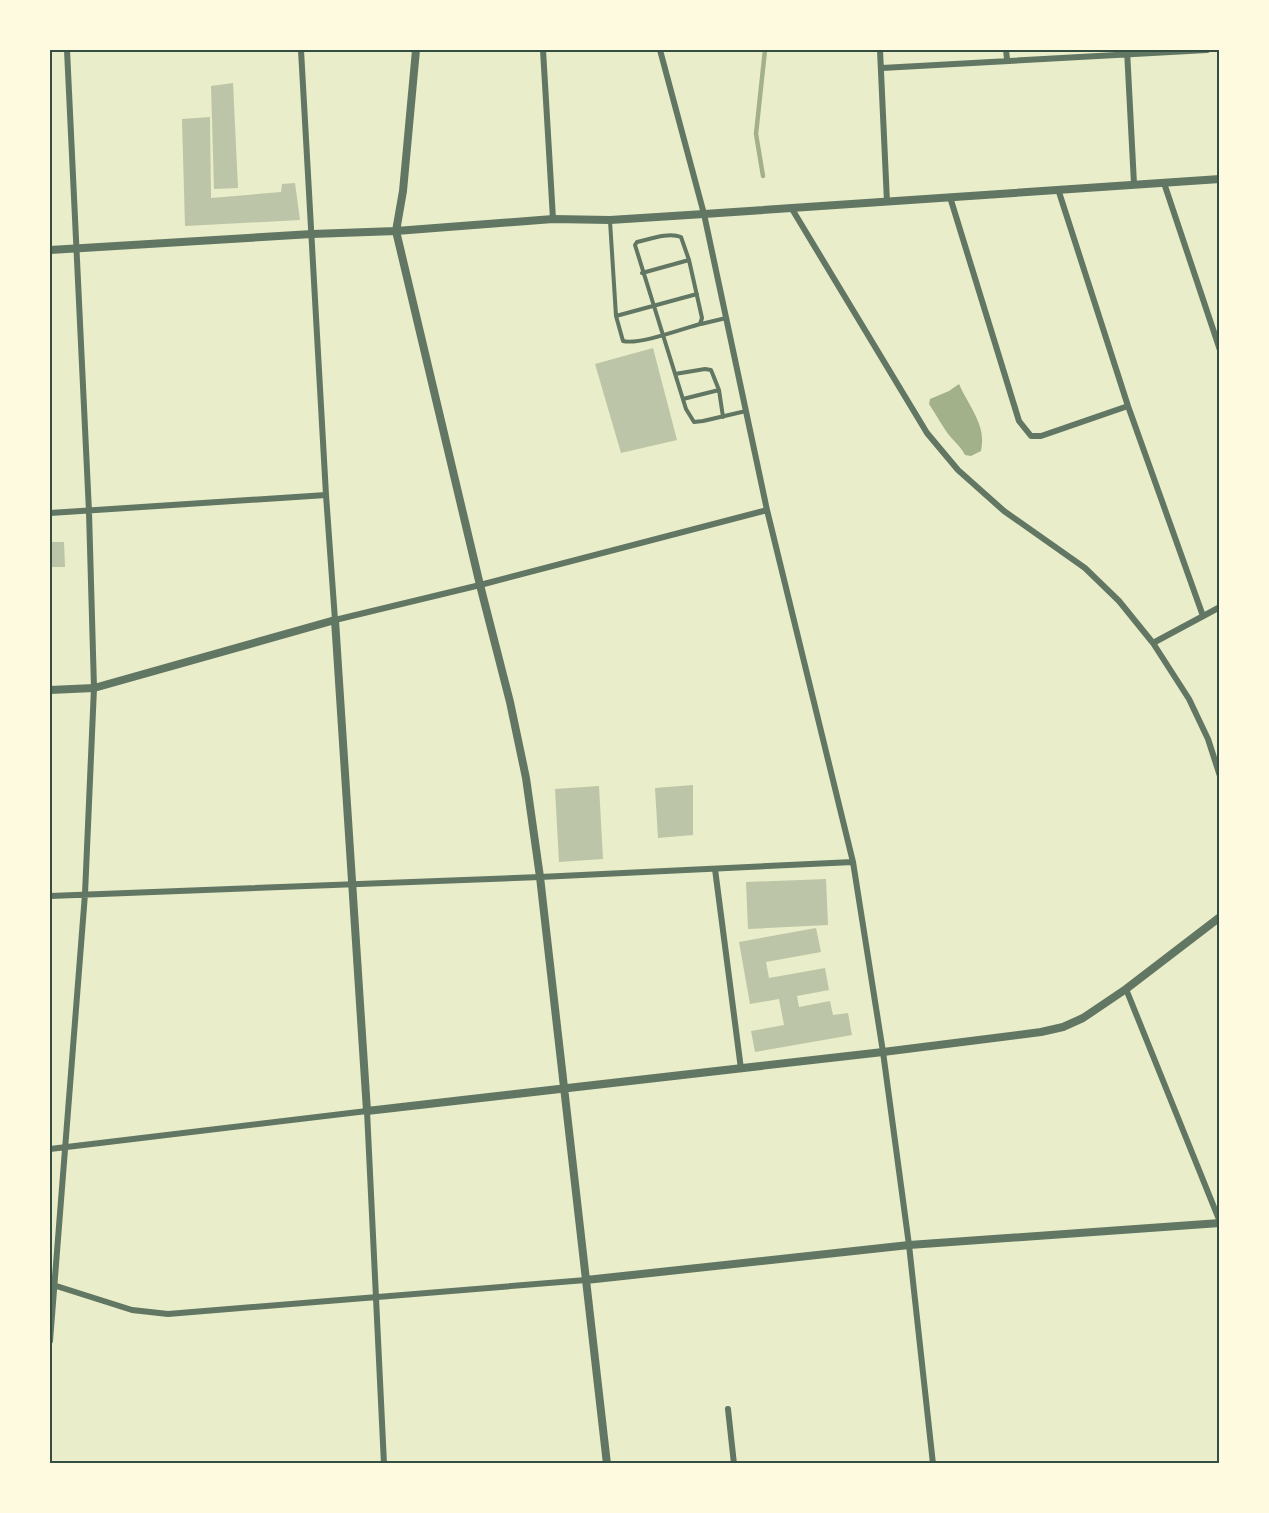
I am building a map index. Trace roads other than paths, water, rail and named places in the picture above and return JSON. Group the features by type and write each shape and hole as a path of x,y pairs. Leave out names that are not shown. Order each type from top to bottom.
{"street":[{"path":"50,1341 52,1285 66,1148 85,894 94,688 89,512 67,50"},
{"path":"301,50 326,495 367,1110 384,1464"},
{"path":"416,50 403,191 396,231 519,745 540,877 607,1464"},
{"path":"543,50 553,219"},
{"path":"660,50 704,214 767,510 853,862 883,1052 909,1245 933,1464"},
{"path":"880,50 887,202"},
{"path":"1006,50 1007,59"},
{"path":"882,68 1127,52 1207,50"},
{"path":"1127,52 1134,184"},
{"path":"50,250 396,231 553,219 610,220 792,209 1220,179"},
{"path":"1164,183 1220,350"},
{"path":"1058,189 1128,406 1203,616"},
{"path":"950,197 1019,421 1025,431 1031,436 1041,436 1128,406"},
{"path":"792,209 927,434 958,470 1005,511 1085,568 1119,601 1153,643 1189,699 1208,739 1220,776"},
{"path":"50,513 326,495"},
{"path":"50,690 94,688 335,620 480,585 767,510"},
{"path":"1153,643 1220,607"},
{"path":"50,896 853,862"},
{"path":"715,869 741,1069"},
{"path":"50,1149 1041,1032 1063,1027 1083,1018 1126,989 1220,917"},
{"path":"52,1285 132,1310 160,1314 586,1280 909,1245 1220,1222 1126,989"},
{"path":"728,1409 734,1464"}],"lane":[{"path":"610,220 616,316 621,336 626,342 663,335 726,318"},
{"path":"700,324 702,318 697,294 681,237 677,235 637,242 635,250 690,418 694,422 746,411"},
{"path":"642,273 689,260"},
{"path":"616,316 697,294"},
{"path":"675,375 705,369 711,370 719,390 723,417"},
{"path":"683,399 719,390"}],"waterway":[{"path":"763,176 756,134 765,50"}]}
